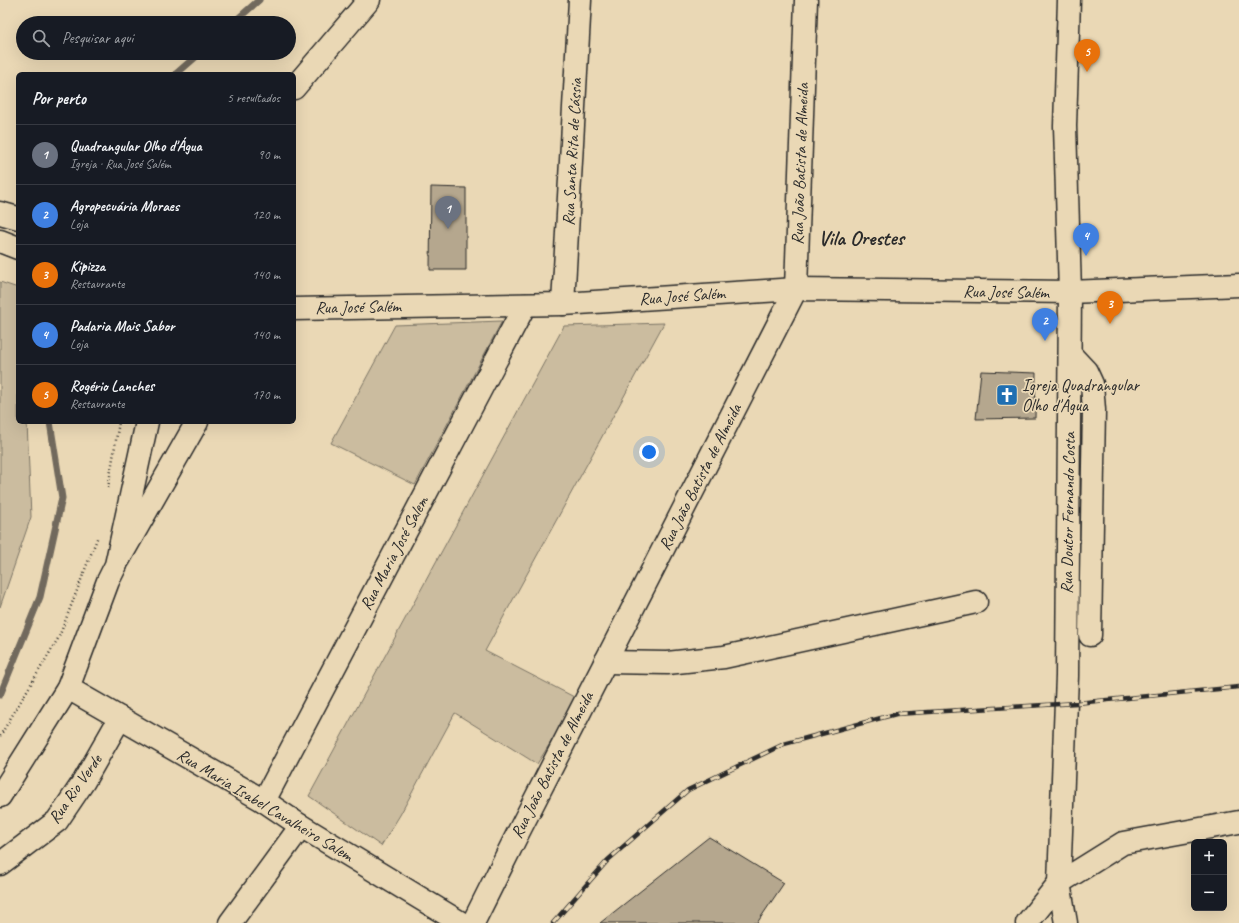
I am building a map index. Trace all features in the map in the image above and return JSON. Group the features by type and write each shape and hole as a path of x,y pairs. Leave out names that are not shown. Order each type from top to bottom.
{"street":[{"path":"296,86 369,0"},
{"name":"Rua Santa Rita de Cássia","path":"563,304 580,0"},
{"name":"Rua João Batista de Almeida","path":"473,923 796,289 806,0"},
{"name":"Rua Doutor Fernando Costa","path":"1066,923 1059,883 1067,676 1070,292 1065,126 1069,0"},
{"path":"0,213 16,217"},
{"path":"0,241 16,247"},
{"name":"Rua José Salém","path":"296,309 563,304 796,289 1070,292 1239,286"},
{"name":"Rua Maria José Salem","path":"264,801 525,304"},
{"path":"1070,354 1086,371 1092,384 1094,410 1090,635"},
{"path":"112,573 131,424"},
{"path":"0,796 68,688 112,573 147,424"},
{"path":"112,573 196,424"},
{"path":"605,662 667,663 724,657 976,602"},
{"name":"Rua Maria Isabel Cavalheiro Salem","path":"68,688 264,801 301,826 461,923"},
{"name":"Rua Rio Verde","path":"0,864 57,820 84,781 120,718"},
{"path":"1027,923 1059,883 1123,843 1239,822"},
{"path":"230,923 301,826"}],"path":[{"path":"107,493 118,424"},
{"path":"0,736 59,637 100,531"}],"shaded area":[{"path":"0,282 16,287 16,424 27,424 31,517 0,607"},
{"path":"502,321 415,485 331,443 395,325"},
{"path":"664,323 485,651 578,699 537,764 455,713 400,815 381,846 309,796 564,326"}],"building":[{"path":"431,187 466,188 466,270 430,270"},
{"name":"Igreja Quadrangular Olho d'Água","path":"981,371 1036,373 1035,418 976,419"},
{"path":"709,837 784,883 757,923 600,923"}],"waterway":[{"path":"241,16 259,0"},
{"path":"178,72 192,60"},
{"path":"0,695 40,597 62,498 50,424"}],"railway":[{"path":"553,923 608,860 688,790 784,744 896,714 1077,703 1239,687"}],"place":[{"name":"Rogério Lanches","path":"1087,72"},
{"name":"Quadrangular Olho d'Água","path":"448,229"},
{"name":"Padaria Mais Sabor","path":"1086,256"},
{"name":"Kipizza","path":"1110,324"},
{"name":"Agropecuária Moraes","path":"1045,341"},
{"name":"Igreja Quadrangular Olho d'Água","path":"1007,395"}],"district":[{"name":"Vila Orestes","path":"861,238"}]}
